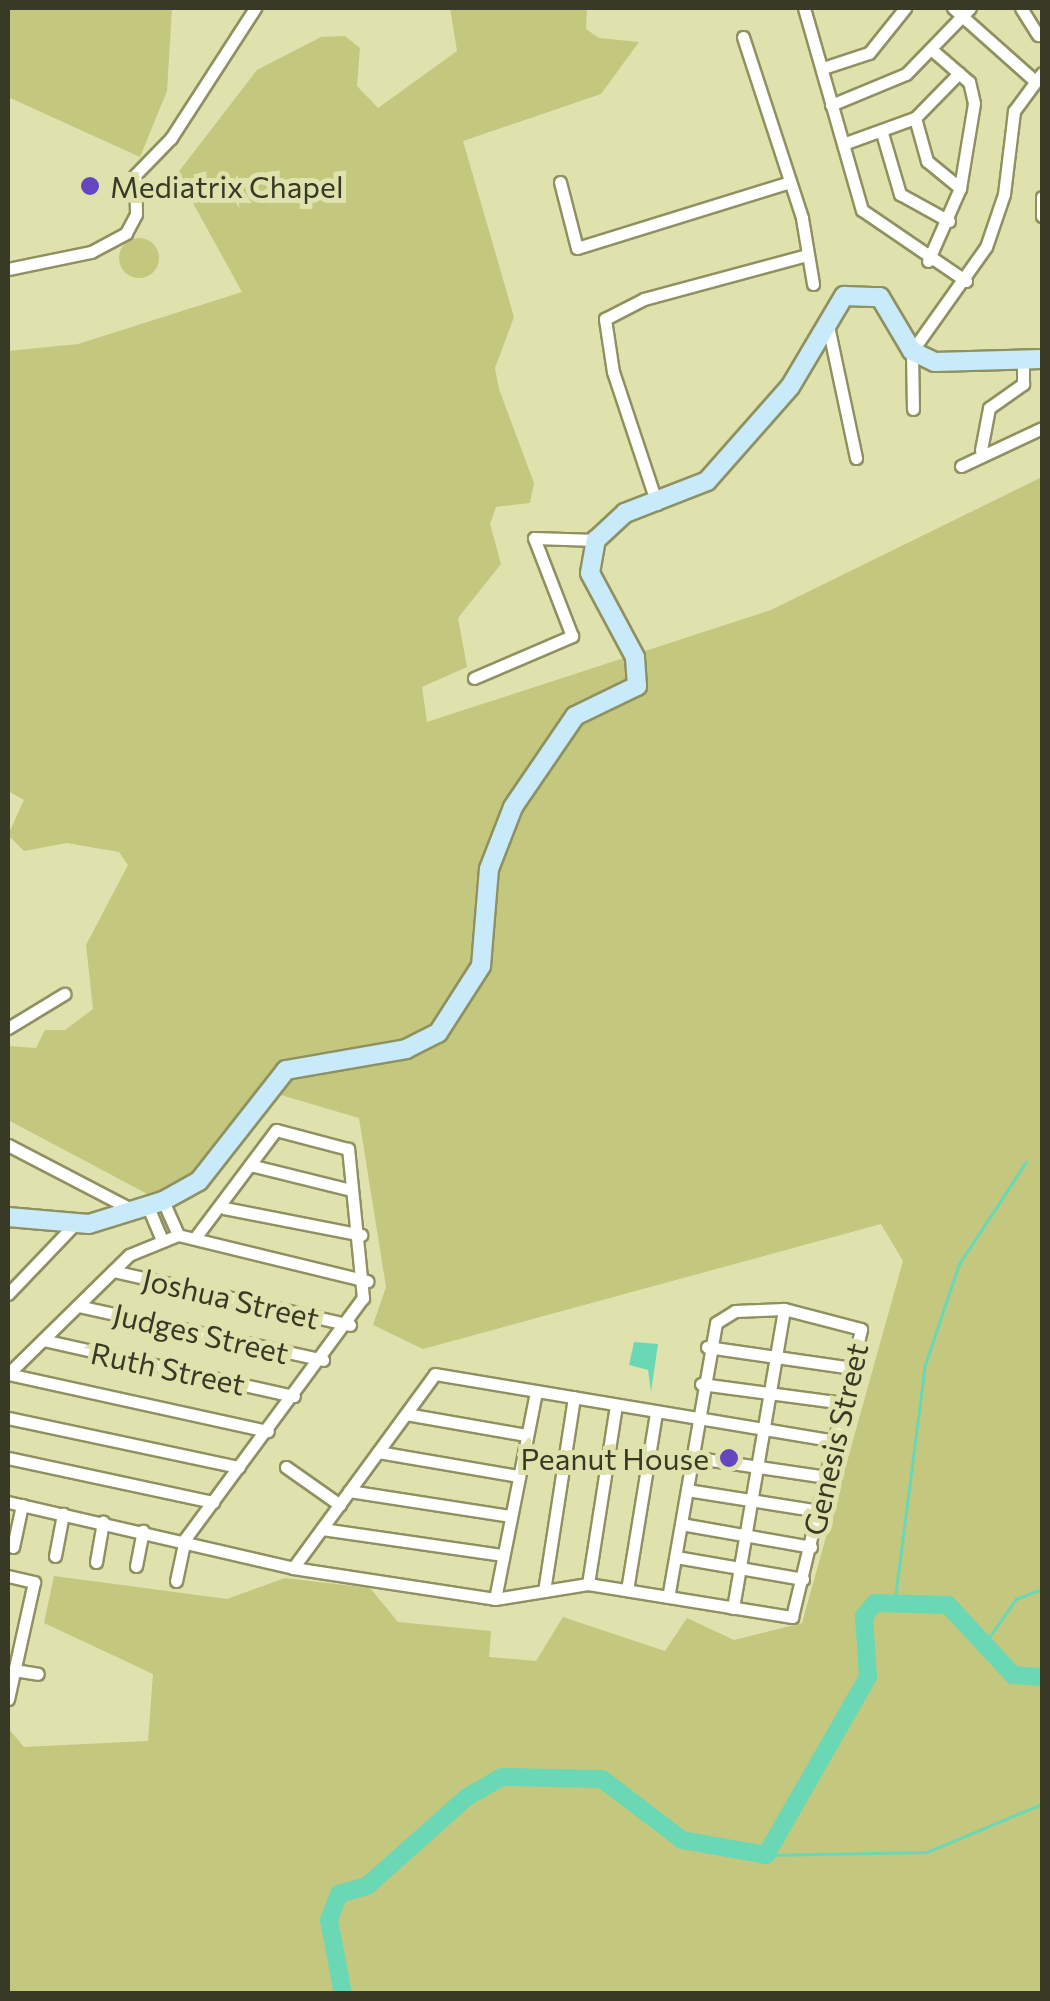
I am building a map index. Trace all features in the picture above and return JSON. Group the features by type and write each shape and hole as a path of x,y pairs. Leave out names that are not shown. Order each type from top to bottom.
{"street":[{"path":"8,269 122,237 136,214 135,174 170,138 256,8"},
{"path":"804,8 870,222 966,281"},
{"path":"822,68 869,52 905,8"},
{"path":"1021,8 1038,35"},
{"path":"831,105 876,91 932,50 962,10 1039,77 1014,111 1004,194 966,281 912,351 913,409"},
{"path":"743,38 790,182 813,284"},
{"path":"928,260 949,221 960,188 974,103 958,73 932,50"},
{"path":"843,144 915,118 958,73"},
{"path":"915,118 927,160 960,188"},
{"path":"882,133 900,194 949,221"},
{"path":"560,182 578,248 790,182"},
{"path":"1042,197 1042,216"},
{"path":"658,504 601,326 644,299 807,255"},
{"path":"8,1218 74,1225 149,1207 200,1180 286,1070 406,1049 448,1020 481,966 489,869 513,807 574,716 637,686 634,657 590,573 596,540 625,513 697,490 720,468 790,388 844,296 870,290 912,351 935,362 1042,359"},
{"path":"828,322 856,458"},
{"path":"981,450 989,408 1023,384 1023,360"},
{"path":"961,466 981,450 1042,428"},
{"path":"474,678 572,636 534,538 596,540"},
{"path":"8,1028 64,994"},
{"path":"176,1581 184,1540 350,1325 367,1281 348,1149 276,1130 224,1208 195,1238"},
{"path":"8,1146 149,1207 178,1236"},
{"path":"250,1165 351,1190"},
{"path":"149,1207 162,1240"},
{"path":"224,1208 360,1236"},
{"path":"8,1294 74,1225"},
{"path":"8,1374 113,1271 162,1240 178,1236 195,1238 367,1281"},
{"name":"Joshua Street","path":"113,1271 350,1325"},
{"name":"Judges Street","path":"78,1306 323,1360"},
{"path":"733,1608 784,1310"},
{"name":"Genesis Street","path":"8,1502 293,1568 494,1599 588,1584 792,1617 861,1329 784,1310 728,1314 707,1347"},
{"name":"Ruth Street","path":"42,1340 294,1396"},
{"path":"668,1597 707,1347 852,1368"},
{"path":"8,1374 268,1431"},
{"path":"293,1568 435,1374 835,1442"},
{"path":"701,1384 844,1403"},
{"path":"494,1599 536,1391"},
{"path":"544,1592 574,1397"},
{"path":"588,1584 616,1405"},
{"path":"627,1590 656,1412"},
{"path":"406,1414 526,1435"},
{"path":"8,1418 239,1468"},
{"path":"378,1452 518,1476"},
{"path":"691,1457 827,1477"},
{"path":"8,1458 213,1502"},
{"path":"286,1468 340,1504"},
{"path":"686,1490 819,1510"},
{"path":"350,1491 511,1516"},
{"path":"14,1547 22,1505"},
{"path":"55,1556 63,1514"},
{"path":"96,1562 102,1522"},
{"path":"681,1524 811,1547"},
{"path":"322,1529 503,1555"},
{"path":"136,1566 142,1531"},
{"path":"676,1557 803,1578"},
{"path":"8,1576 34,1582 8,1699"},
{"path":"14,1670 38,1674"}],"shaded area":[{"path":"8,8 172,8 167,91 140,157 8,97"},
{"path":"450,8 587,8 586,29 599,38 639,42 601,94 463,141 514,317 495,368 499,389 534,483 530,503 496,507 490,524 501,564 458,618 467,667 422,687 427,722 771,610 1042,477 1042,1993 8,1993 8,1728 24,1747 148,1741 153,1674 44,1623 54,1576 227,1599 285,1578 370,1588 398,1622 491,1631 489,1657 536,1661 563,1617 665,1651 687,1618 734,1640 802,1623 903,1261 881,1224 423,1349 373,1325 386,1287 359,1118 274,1093 190,1182 155,1198 8,1120 8,1046 36,1048 45,1030 65,1030 93,1009 86,945 128,865 119,852 67,843 24,851 8,835 24,800 8,791 8,351 78,344 242,292 177,174 257,70 321,37 345,36 360,48 357,86 378,108 457,51"},
{"path":"139,238 153,244 159,258 153,272 139,278 125,272 119,258 125,244"},
{"path":"634,1342 658,1344 651,1392 648,1370 629,1365"}],"waterway":[{"path":"895,1598 925,1365 959,1264 1026,1162"},
{"path":"985,1643 1016,1599 1042,1589"},
{"path":"343,1994 329,1920 339,1894 367,1886 467,1797 502,1777 602,1779 682,1840 766,1855 868,1677 864,1616 875,1603 948,1605 1013,1675 1042,1677"},
{"path":"766,1855 927,1852 1042,1804"}],"place":[{"name":"Mediatrix Chapel","path":"90,186"},
{"name":"Peanut House","path":"729,1458"}]}
